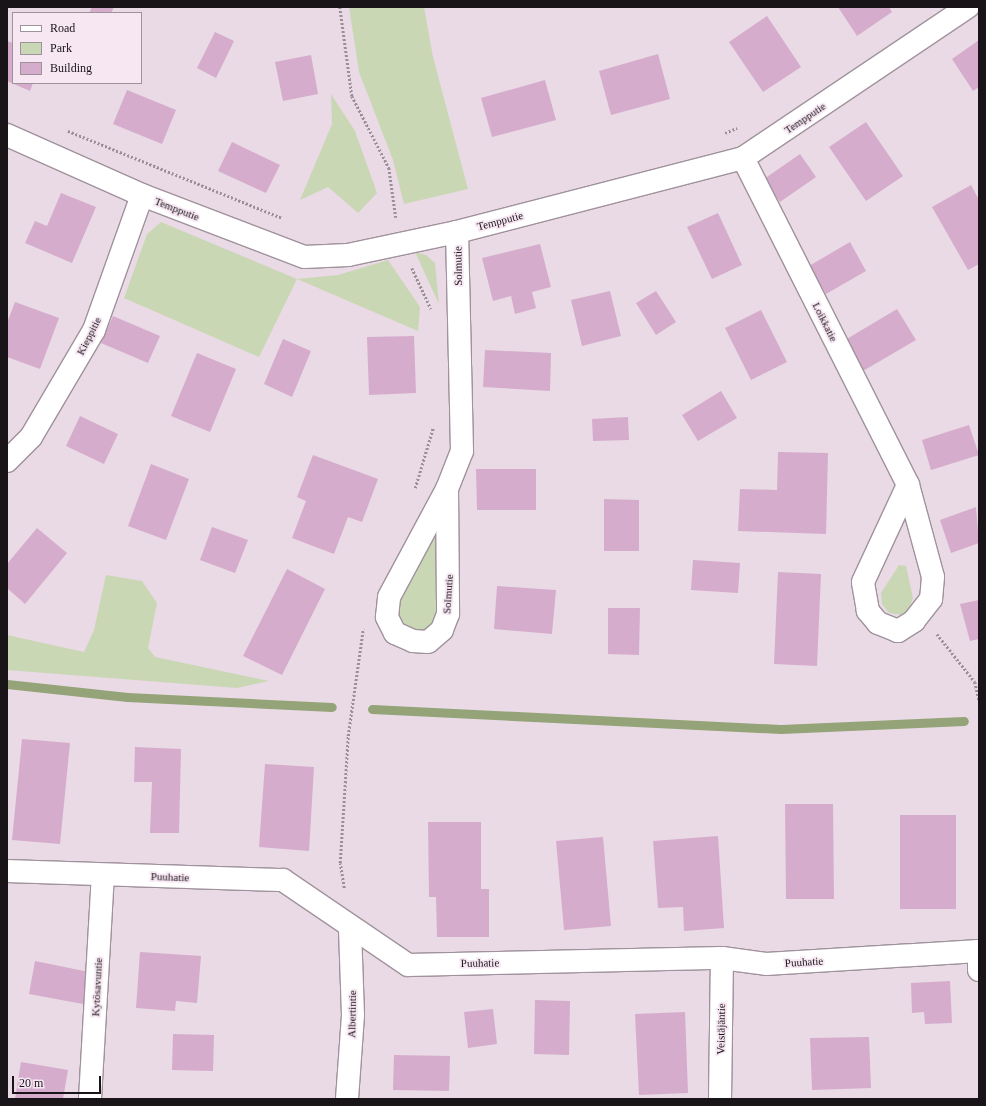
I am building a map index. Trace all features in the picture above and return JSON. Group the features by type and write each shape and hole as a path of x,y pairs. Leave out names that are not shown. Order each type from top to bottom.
{"street":[{"name":"Tempputie","path":"7,135 142,195 304,257 348,255 400,242 457,232 743,158 968,7"},
{"name":"Loikkatie","path":"743,158 908,485 933,577 931,599 914,621 898,631 878,623 868,611 863,582 908,485"},
{"name":"Kieppitie","path":"7,461 31,436 94,330 142,195"},
{"name":"Solmutie","path":"447,489 448,614 442,630 428,642 413,641 395,633 387,617 390,597 447,489 462,451 457,232"},
{"name":"Puuhatie","path":"7,871 283,880 350,928 408,965 722,958 766,964 979,950"},
{"name":"Kytösavuntie","path":"90,1099 103,875"},
{"name":"Albertintie","path":"347,1099 353,1015 350,928"},
{"path":"979,950 979,970"},
{"name":"Veistäjäntie","path":"720,1099 722,958"}],"path":[{"path":"340,7 352,96 389,168 400,242 432,310 432,318"},
{"path":"722,135 743,125"},
{"path":"61,128 288,220"},
{"path":"389,220 403,217"},
{"path":"414,492 434,425"},
{"path":"920,613 975,682 979,700"},
{"path":"350,928 340,863 348,736 364,621"}],"green space":[{"path":"349,7 424,7 433,57 468,189 404,204 393,160 359,72"},
{"path":"331,94 355,131 377,193 358,213 328,187 300,200 332,124"},
{"path":"161,222 297,279 259,357 124,298 147,234"},
{"path":"415,252 426,255 435,263 439,304"},
{"path":"388,260 420,307 418,331 297,279 338,275"},
{"path":"439,515 442,605 434,628 417,631 404,628 393,617 394,601"},
{"path":"899,565 906,566 913,598 909,610 902,615 889,613 882,604 881,593"},
{"path":"106,575 142,581 157,603 148,648 155,657 269,681 237,688 7,670 7,635 84,652 94,630"}],"building":[{"path":"92,7 114,7 112,12 90,12"},
{"path":"838,7 889,7 892,12 857,36"},
{"path":"767,16 801,67 763,92 729,42"},
{"path":"215,32 234,41 216,78 197,68"},
{"path":"979,40 979,87 973,91 952,59"},
{"path":"7,41 12,43 12,83 7,81"},
{"path":"658,54 670,99 611,115 599,71"},
{"path":"311,55 318,94 283,101 275,62"},
{"path":"545,80 556,120 492,137 481,98"},
{"path":"14,84 33,84 30,91"},
{"path":"127,90 176,110 162,144 113,124"},
{"path":"866,122 903,176 866,201 829,147"},
{"path":"232,142 280,165 266,193 218,171"},
{"path":"800,154 816,177 780,202 764,179"},
{"path":"971,185 979,200 979,264 968,270 932,207"},
{"path":"61,193 96,207 72,263 25,243 35,221 47,226"},
{"path":"718,213 742,265 712,279 687,227"},
{"path":"850,242 866,271 826,294 809,266"},
{"path":"540,244 551,287 532,292 536,308 515,314 511,296 493,301 482,258"},
{"path":"610,291 621,336 582,346 571,300"},
{"path":"656,291 676,322 656,335 636,303"},
{"path":"15,302 59,318 40,369 7,357 7,323"},
{"path":"897,309 916,340 863,371 845,340"},
{"path":"761,310 787,362 751,380 725,328"},
{"path":"113,316 160,336 148,363 101,343"},
{"path":"414,336 416,393 369,395 367,337"},
{"path":"283,339 311,351 292,397 264,384"},
{"path":"485,350 551,353 550,391 483,387"},
{"path":"197,353 236,369 210,432 171,416"},
{"path":"721,391 737,418 698,441 682,415"},
{"path":"80,416 118,434 104,464 66,446"},
{"path":"628,417 629,440 593,441 592,419"},
{"path":"969,425 979,455 931,470 922,440"},
{"path":"778,452 828,453 826,534 738,531 740,489 777,490"},
{"path":"313,455 378,479 362,522 348,517 334,554 292,538 306,501 297,497"},
{"path":"151,464 189,479 166,540 128,526"},
{"path":"476,469 536,469 536,510 477,510"},
{"path":"604,499 639,500 639,551 604,551"},
{"path":"976,507 979,543 951,553 940,520"},
{"path":"212,527 248,540 235,573 200,560"},
{"path":"37,528 67,553 25,604 7,588 7,564"},
{"path":"693,560 740,563 738,593 691,590"},
{"path":"287,569 325,589 282,675 243,656"},
{"path":"778,572 821,574 817,666 774,664"},
{"path":"497,586 556,590 552,634 494,629"},
{"path":"979,600 979,639 970,641 960,604"},
{"path":"608,608 640,608 639,655 608,654"},
{"path":"22,739 70,743 60,844 12,840"},
{"path":"135,747 181,749 179,833 150,833 152,782 134,782"},
{"path":"265,764 314,767 309,851 259,847"},
{"path":"785,804 833,804 834,899 786,899"},
{"path":"900,815 956,815 956,909 900,909"},
{"path":"428,822 481,822 481,889 489,889 489,937 437,937 436,897 429,897"},
{"path":"718,836 724,928 684,931 683,907 658,908 653,841"},
{"path":"603,837 611,926 564,930 556,841"},
{"path":"140,952 201,956 197,1003 176,1001 175,1011 136,1008"},
{"path":"35,961 89,972 83,1004 29,994"},
{"path":"950,981 952,1023 925,1024 924,1012 912,1013 911,983"},
{"path":"535,1000 570,1001 569,1055 534,1054"},
{"path":"493,1009 497,1044 468,1048 464,1012"},
{"path":"685,1012 688,1093 639,1095 635,1014"},
{"path":"173,1034 214,1035 213,1071 172,1070"},
{"path":"869,1037 871,1088 812,1090 810,1038"},
{"path":"394,1055 450,1056 449,1091 393,1090"},
{"path":"21,1062 68,1070 63,1099 15,1099"}],"waterway":[{"path":"7,684 127,697 332,707"},
{"path":"372,709 781,729 964,721"}]}
